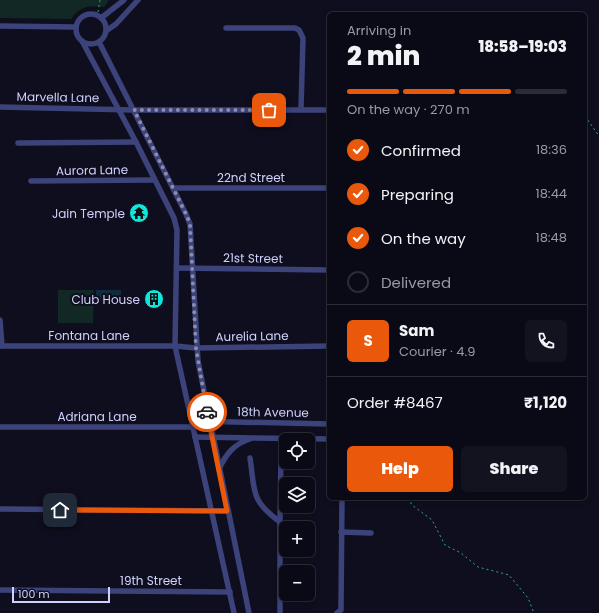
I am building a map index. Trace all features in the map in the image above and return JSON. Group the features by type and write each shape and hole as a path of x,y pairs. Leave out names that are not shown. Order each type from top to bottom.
{"street":[{"path":"99,16 124,0"},
{"path":"82,41 91,44 99,42 106,31 116,24 138,0"},
{"path":"106,31 106,26 99,16 92,14 84,16 77,22 76,32 116,108 136,142 153,180 174,218 176,230 177,268 175,346 234,613"},
{"path":"0,26 76,27"},
{"path":"226,28 295,28 300,30 302,38 301,109"},
{"path":"99,42 190,224 196,348 209,421 249,613"},
{"name":"Marvella Lane","path":"0,107 116,108 134,110 327,110"},
{"path":"18,143 136,142"},
{"name":"Aurora Lane","path":"31,181 153,180"},
{"name":"22nd Street","path":"173,188 327,188"},
{"name":"21st Street","path":"177,268 327,270"},
{"path":"0,320 1,346"},
{"name":"Fontana Lane","path":"1,346 175,346"},
{"name":"Aurelia Lane","path":"175,346 196,348 327,346"},
{"name":"18th Avenue","path":"192,424 209,421 327,424"},
{"name":"Adriana Lane","path":"0,427 192,424"},
{"path":"195,437 327,439"},
{"path":"219,470 231,450 238,443 254,437"},
{"path":"250,458 256,500 264,510 279,521"},
{"path":"280,521 281,469"},
{"path":"338,613 341,610 342,500"},
{"path":"0,509 227,511"},
{"path":"341,532 371,533"},
{"path":"280,557 280,613"},
{"name":"19th Street","path":"0,590 230,592"}],"path":[{"path":"99,16 100,0"},
{"path":"587,119 599,136"},
{"path":"409,500 412,505 432,520 445,545 461,553 478,567 509,575 528,598 534,613"}],"green space":[{"path":"0,0 109,0 104,7 89,6 81,9 71,19 0,18"},
{"path":"58,290 94,290 93,323 58,323"}],"water":[{"path":"96,290 121,290 121,301 96,301"}],"way so far":[{"path":"207,412 196,348 190,224 134,110 269,110"}],"place":[{"name":"Jain Temple","path":"139,213"},
{"name":"Club House","path":"154,299"}],"route":[{"path":"60,510 227,511 207,412"}]}
